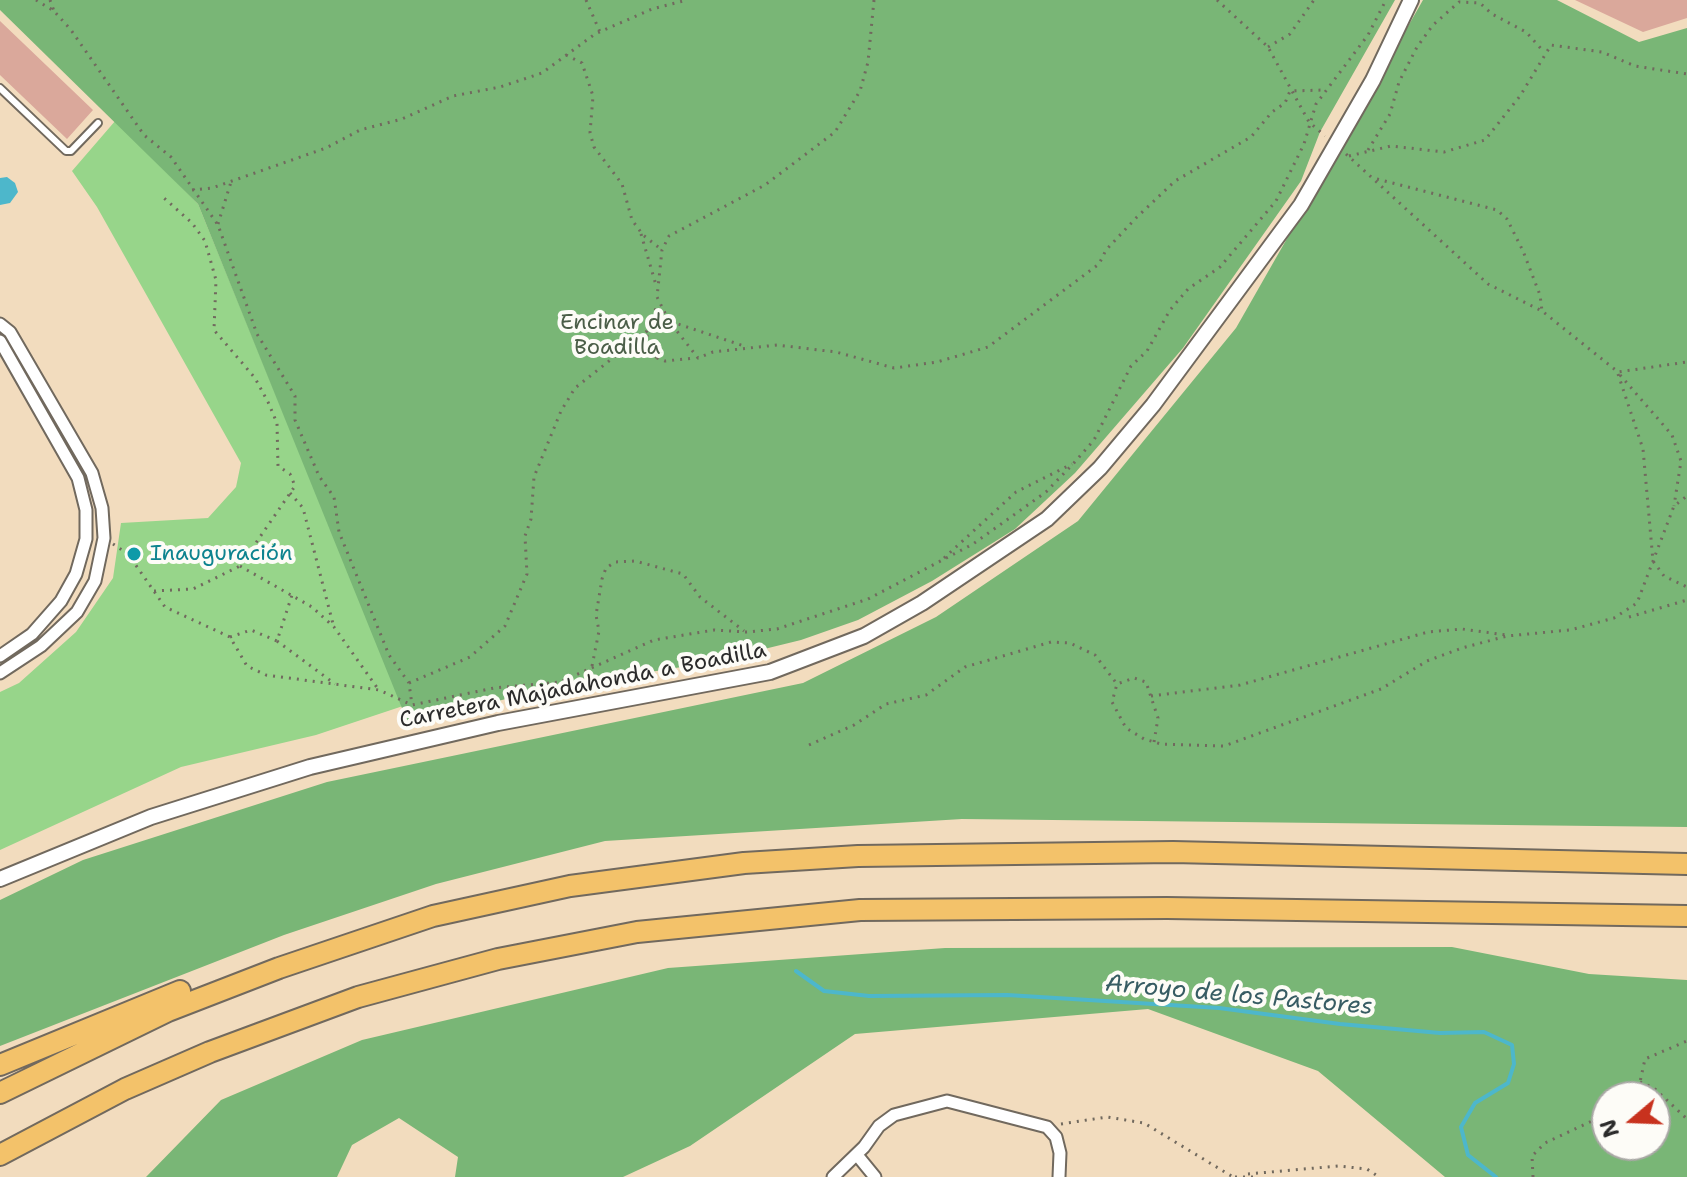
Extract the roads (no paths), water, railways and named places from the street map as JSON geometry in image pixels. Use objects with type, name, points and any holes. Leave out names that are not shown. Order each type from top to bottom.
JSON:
[{"type":"highway","points":[[0,1093],[168,1011],[382,931],[433,916],[570,886],[744,863],[858,856],[1173,852],[1687,864]]},
{"type":"highway","points":[[0,1155],[182,1064],[358,997],[498,959],[637,932],[860,910],[1167,908],[1687,916]]},
{"type":"highway","points":[[0,1065],[167,996],[306,945],[382,931]]},
{"type":"street","name":"Carretera Majadahonda a Boadilla","points":[[0,879],[151,817],[310,767],[498,723],[770,672],[864,636],[988,561],[1047,519],[1100,468],[1264,260],[1342,152],[1411,0]]},
{"type":"street","points":[[0,324],[10,332],[92,473],[102,508],[104,538],[95,581],[77,612],[41,646],[0,673]]},
{"type":"street","points":[[0,341],[78,478],[86,525],[86,539],[76,574],[61,601],[32,634],[0,656]]},
{"type":"street","points":[[833,1177],[857,1155],[879,1126],[894,1115],[947,1101],[1047,1127],[1056,1137],[1060,1153],[1059,1177]]},
{"type":"street","points":[[857,1155],[875,1177]]},
{"type":"lane","points":[[0,88],[66,151],[71,151],[98,123]]},
{"type":"water","points":[[7,177],[15,183],[18,192],[10,203],[0,205],[0,178]]},
{"type":"waterway","name":"Arroyo de los Pastores","points":[[796,971],[824,991],[869,996],[1007,995],[1219,1008],[1440,1033],[1484,1032],[1512,1045],[1514,1064],[1508,1083],[1475,1103],[1461,1127],[1468,1155],[1496,1177]]},
{"type":"place","name":"Inauguración","points":[[134,554]]},
{"type":"park label","name":"Encinar de Boadilla","points":[[617,336]]}]
